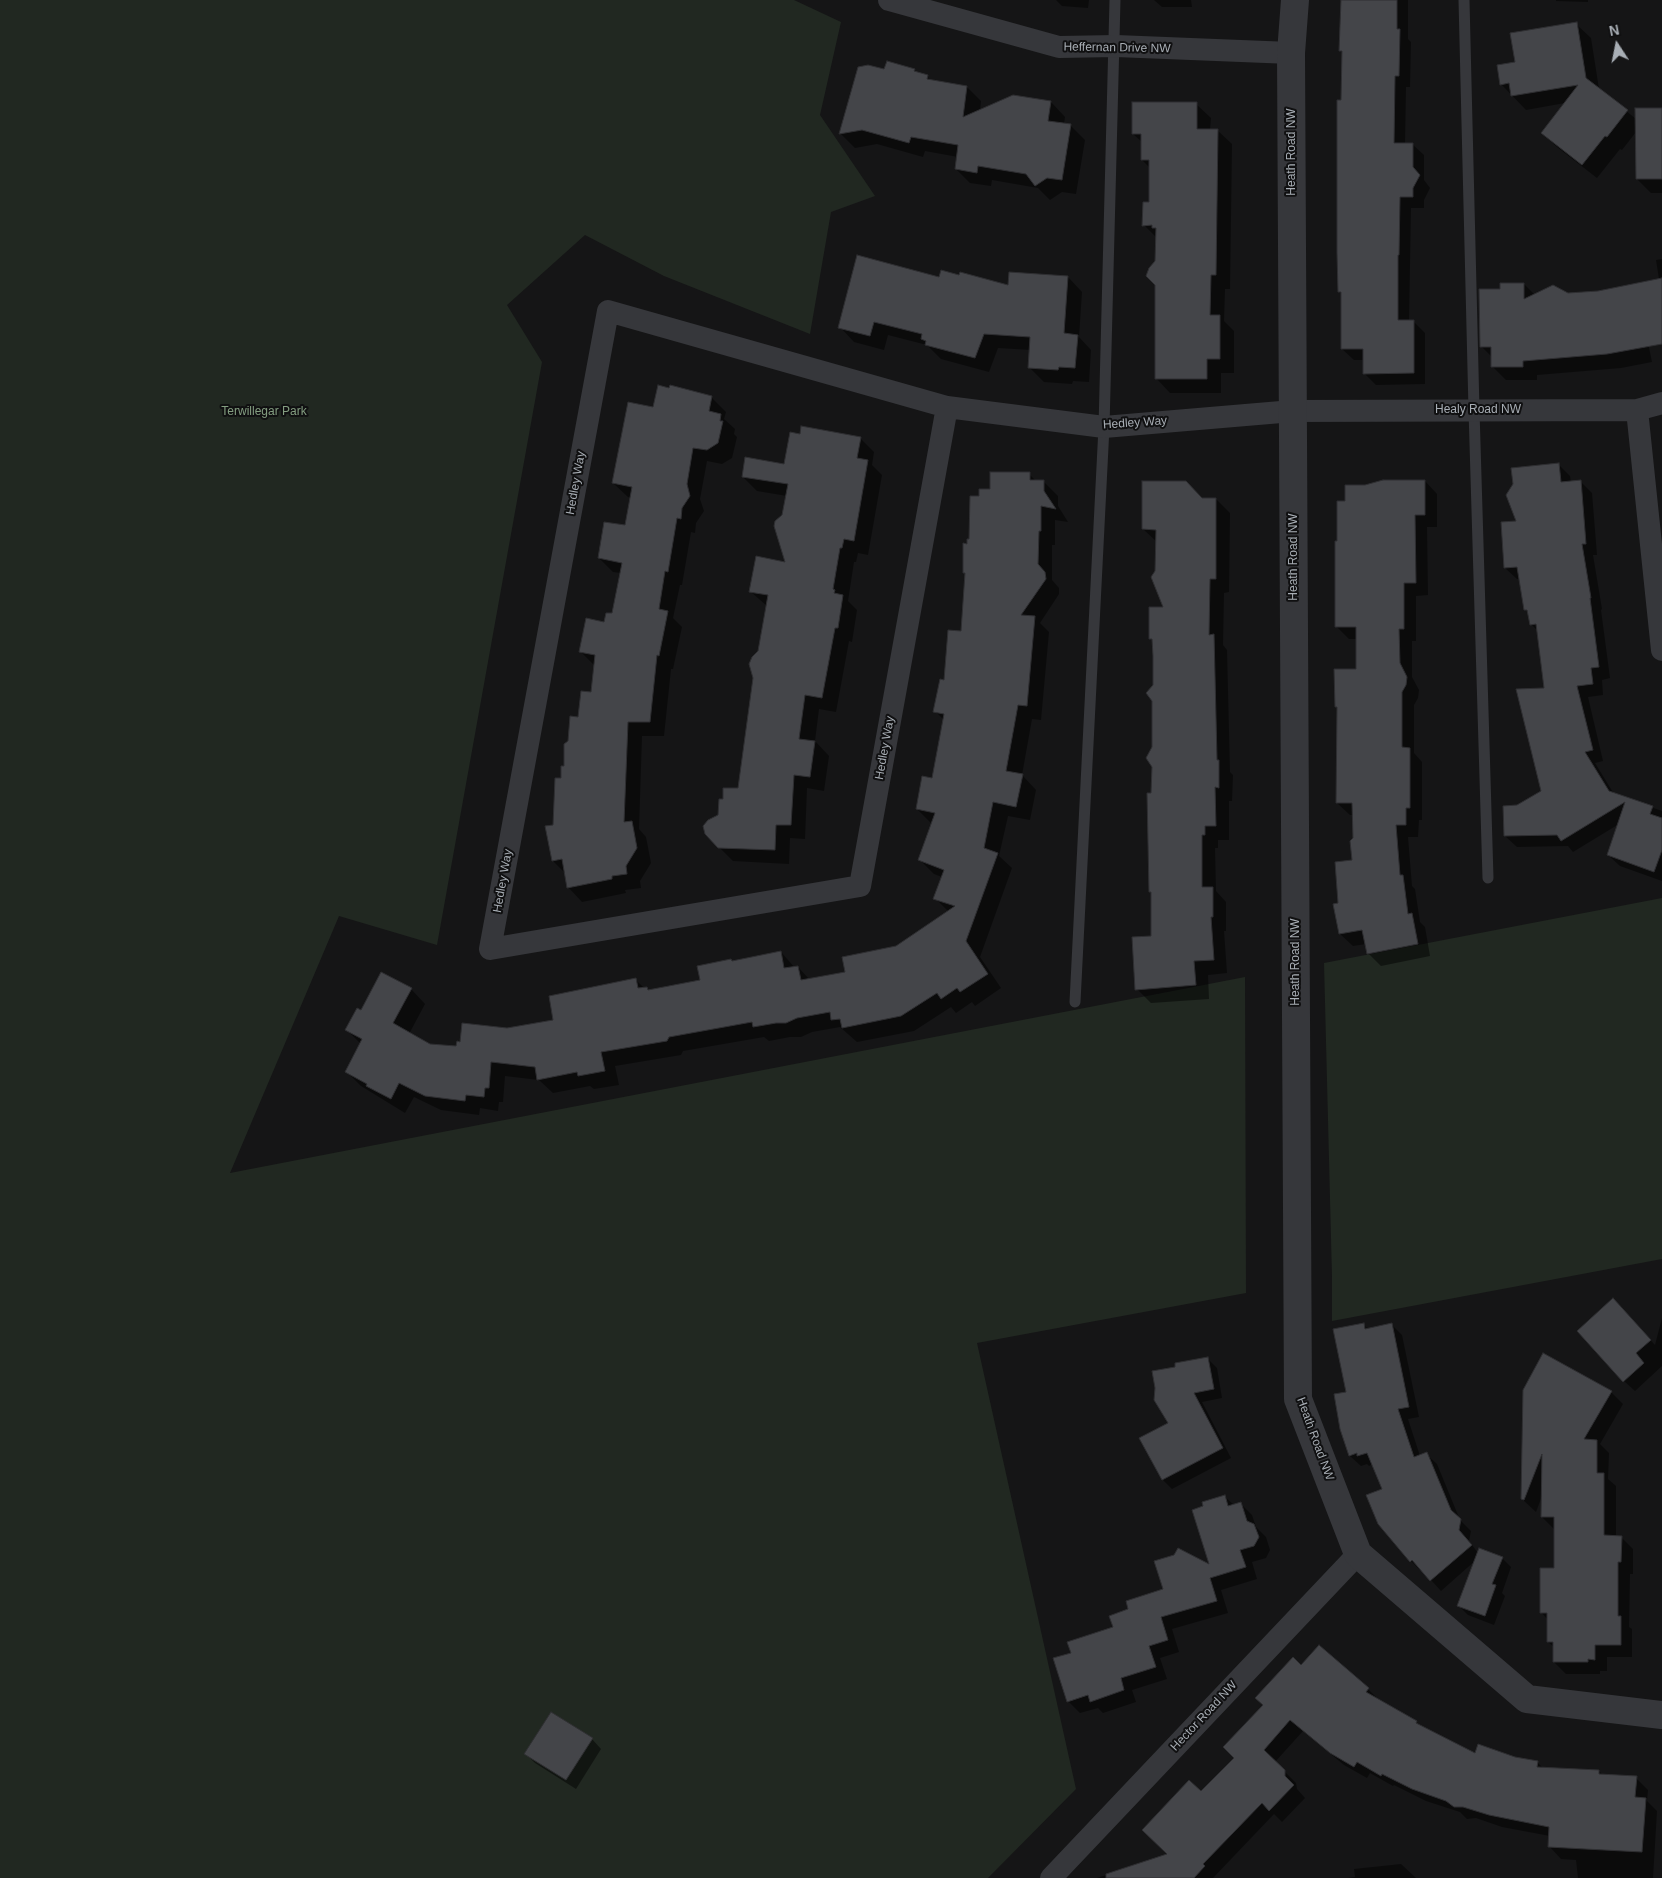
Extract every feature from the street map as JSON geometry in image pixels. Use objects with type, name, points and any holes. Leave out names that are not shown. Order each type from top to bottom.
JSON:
[{"type":"street","name":"Heffernan Drive NW","points":[[890,0],[1059,47],[1116,46],[1291,53]]},
{"type":"street","name":"Heath Road NW","points":[[1295,0],[1291,53],[1298,1399],[1358,1554],[1527,1699],[1662,1715]]},
{"type":"street","name":"Hedley Way","points":[[947,407],[860,886],[490,949],[608,311],[947,407],[1104,427],[1293,410]]},
{"type":"street","name":"Healy Road NW","points":[[1293,410],[1637,410],[1662,403]]},
{"type":"street","points":[[1637,410],[1662,650]]},
{"type":"street","name":"Hector Road NW","points":[[1051,1878],[1358,1554]]},
{"type":"lane","points":[[1074,1002],[1104,427],[1116,0]]},
{"type":"lane","points":[[1464,0],[1488,878]]},
{"type":"green space","name":"Terwillegar Park","points":[[0,0],[794,0],[841,22],[820,115],[875,196],[831,212],[810,334],[664,276],[585,235],[507,305],[542,362],[437,945],[339,916],[230,1173],[1245,977],[1246,1293],[977,1343],[1076,1789],[988,1878],[0,1878]]},
{"type":"green space","points":[[1662,898],[1662,1259],[1332,1321],[1324,963]]},
{"type":"building","points":[[1341,0],[1397,0],[1397,29],[1400,29],[1399,76],[1395,76],[1394,143],[1413,143],[1413,167],[1420,175],[1413,188],[1413,197],[1400,197],[1398,255],[1398,320],[1414,320],[1414,373],[1363,374],[1363,349],[1341,349],[1341,292],[1338,292],[1337,253],[1337,100],[1341,100],[1342,51],[1339,51]]},
{"type":"building","points":[[1577,22],[1586,78],[1628,110],[1582,165],[1541,133],[1578,85],[1511,96],[1509,83],[1500,85],[1497,65],[1515,62],[1510,33]]},
{"type":"building","points":[[887,61],[915,69],[914,71],[928,75],[927,79],[967,86],[963,117],[1013,95],[1051,101],[1048,121],[1071,124],[1062,180],[1047,178],[1035,186],[1026,174],[978,166],[977,173],[955,169],[958,145],[911,137],[909,143],[862,130],[839,134],[858,67],[868,65],[884,69]]},
{"type":"building","points":[[1132,102],[1197,102],[1197,129],[1218,129],[1216,275],[1211,275],[1210,315],[1220,315],[1220,359],[1207,359],[1207,379],[1155,379],[1155,285],[1146,276],[1149,268],[1155,261],[1156,228],[1152,228],[1152,225],[1142,226],[1143,202],[1149,202],[1149,160],[1141,160],[1141,134],[1132,134]]},
{"type":"building","points":[[1635,108],[1662,108],[1662,179],[1636,179]]},
{"type":"building","points":[[857,255],[939,277],[941,270],[959,275],[960,272],[1008,285],[1009,272],[1068,276],[1064,333],[1078,335],[1075,368],[1059,367],[1058,370],[1028,368],[1030,337],[984,334],[975,358],[925,345],[926,341],[921,339],[922,334],[874,322],[870,336],[838,328]]},
{"type":"building","points":[[1662,278],[1662,344],[1607,354],[1523,361],[1523,367],[1491,367],[1491,347],[1480,347],[1479,289],[1500,289],[1500,283],[1524,283],[1524,299],[1553,285],[1568,293],[1598,291]]},
{"type":"building","points":[[658,385],[669,388],[670,385],[712,396],[709,411],[721,414],[720,421],[723,421],[718,443],[707,450],[693,448],[687,484],[690,496],[682,508],[681,519],[677,518],[668,572],[665,571],[659,609],[668,611],[659,656],[657,655],[650,722],[628,722],[624,822],[632,821],[637,848],[626,866],[627,874],[567,888],[562,859],[552,861],[545,826],[553,825],[555,778],[561,778],[561,766],[564,766],[564,744],[568,741],[570,716],[578,717],[581,691],[591,692],[595,655],[579,652],[586,618],[604,622],[606,613],[612,613],[622,563],[598,558],[604,522],[625,525],[632,487],[612,483],[628,402],[653,407]]},
{"type":"building","points":[[801,426],[861,437],[857,458],[868,460],[854,541],[844,539],[842,548],[840,548],[833,589],[835,590],[834,593],[843,595],[838,628],[835,628],[822,698],[805,695],[799,739],[815,741],[810,777],[794,775],[791,825],[776,825],[775,850],[718,848],[705,834],[703,826],[708,820],[718,815],[719,799],[723,799],[723,788],[738,788],[753,678],[749,664],[752,657],[758,651],[768,595],[749,592],[756,556],[785,562],[774,526],[775,521],[782,515],[788,484],[742,477],[745,457],[784,464],[790,432],[800,434]]},
{"type":"building","points":[[1559,463],[1561,482],[1581,480],[1586,544],[1582,544],[1591,598],[1599,667],[1591,668],[1593,684],[1577,686],[1593,750],[1585,752],[1609,791],[1653,806],[1650,814],[1662,818],[1662,850],[1654,872],[1607,855],[1625,802],[1561,841],[1557,835],[1504,836],[1503,806],[1517,805],[1541,791],[1516,689],[1544,688],[1536,624],[1530,625],[1527,610],[1524,610],[1517,567],[1504,568],[1501,522],[1516,521],[1506,495],[1513,484],[1511,468]]},
{"type":"building","points":[[990,472],[1030,472],[1030,480],[1044,480],[1044,491],[1056,509],[1041,506],[1038,564],[1045,572],[1046,579],[1021,615],[1035,616],[1027,706],[1018,705],[1006,771],[1023,774],[1016,807],[993,802],[984,848],[998,853],[966,941],[988,974],[960,992],[957,988],[941,999],[937,993],[901,1016],[842,1028],[840,1019],[831,1020],[830,1012],[797,1018],[786,1023],[753,1027],[752,1022],[669,1037],[667,1041],[601,1052],[605,1071],[578,1076],[577,1072],[537,1080],[535,1067],[491,1062],[489,1088],[485,1088],[484,1097],[466,1095],[465,1101],[425,1096],[399,1083],[391,1099],[345,1072],[362,1039],[345,1030],[357,1008],[361,1010],[381,972],[412,988],[393,1023],[430,1044],[456,1046],[457,1041],[460,1042],[462,1023],[507,1028],[553,1020],[549,996],[636,978],[638,988],[647,987],[648,990],[700,980],[697,966],[731,959],[732,961],[781,951],[784,968],[798,966],[801,980],[845,972],[842,957],[896,946],[955,906],[933,899],[944,870],[918,860],[935,813],[916,809],[922,776],[932,778],[944,714],[933,712],[940,679],[944,680],[948,630],[961,631],[965,573],[963,573],[963,543],[967,544],[967,539],[969,539],[970,496],[979,496],[979,489],[990,489]]},
{"type":"building","points":[[1383,480],[1425,480],[1425,515],[1415,515],[1416,583],[1404,583],[1404,629],[1399,629],[1400,663],[1407,677],[1406,685],[1402,692],[1402,747],[1410,748],[1410,808],[1406,808],[1406,825],[1396,825],[1400,875],[1403,875],[1408,914],[1412,913],[1418,944],[1367,954],[1362,930],[1339,934],[1333,904],[1338,903],[1335,862],[1352,860],[1350,841],[1353,838],[1352,803],[1336,803],[1337,707],[1335,707],[1334,669],[1356,669],[1356,627],[1335,627],[1335,541],[1337,541],[1337,501],[1345,501],[1345,485],[1365,485]]},
{"type":"building","points":[[1142,481],[1186,481],[1202,498],[1216,498],[1216,579],[1210,579],[1209,635],[1214,634],[1219,788],[1215,787],[1216,826],[1205,826],[1205,835],[1202,835],[1202,887],[1213,887],[1213,917],[1211,917],[1214,960],[1194,961],[1196,985],[1135,990],[1132,937],[1151,936],[1147,793],[1151,793],[1152,767],[1146,758],[1152,747],[1152,701],[1146,693],[1153,685],[1152,639],[1149,639],[1149,607],[1163,607],[1151,577],[1155,571],[1156,530],[1142,529]]},
{"type":"building","points":[[1613,1298],[1651,1340],[1636,1353],[1644,1363],[1623,1382],[1577,1331]]},
{"type":"building","points":[[1364,1323],[1365,1329],[1392,1323],[1409,1407],[1398,1409],[1414,1457],[1427,1452],[1451,1510],[1461,1519],[1459,1530],[1472,1545],[1430,1581],[1412,1560],[1410,1562],[1378,1524],[1366,1495],[1382,1489],[1367,1453],[1357,1456],[1357,1453],[1349,1456],[1340,1429],[1334,1394],[1346,1392],[1333,1329]]},
{"type":"building","points":[[1543,1353],[1612,1391],[1584,1439],[1597,1440],[1597,1473],[1604,1473],[1604,1535],[1622,1536],[1621,1562],[1618,1562],[1618,1616],[1621,1616],[1621,1645],[1595,1645],[1595,1660],[1588,1659],[1588,1662],[1553,1662],[1553,1642],[1547,1642],[1547,1613],[1540,1613],[1540,1568],[1554,1568],[1554,1517],[1541,1517],[1542,1454],[1524,1500],[1521,1499],[1523,1390]]},
{"type":"building","points":[[1208,1357],[1214,1389],[1194,1393],[1223,1448],[1162,1480],[1139,1438],[1168,1423],[1154,1400],[1155,1388],[1152,1371],[1175,1367],[1175,1363]]},
{"type":"building","points":[[1225,1495],[1228,1506],[1241,1502],[1247,1521],[1254,1524],[1259,1537],[1254,1546],[1240,1550],[1246,1567],[1210,1578],[1217,1601],[1161,1617],[1168,1640],[1149,1646],[1156,1667],[1121,1678],[1124,1690],[1090,1702],[1088,1695],[1067,1702],[1053,1658],[1071,1653],[1067,1642],[1113,1627],[1109,1616],[1128,1609],[1126,1601],[1163,1589],[1154,1561],[1174,1555],[1178,1548],[1209,1564],[1192,1510],[1203,1506],[1202,1502]]},
{"type":"building","points":[[1479,1548],[1503,1557],[1492,1584],[1496,1585],[1485,1616],[1457,1606]]},
{"type":"building","points":[[1319,1645],[1369,1688],[1366,1692],[1417,1721],[1416,1723],[1475,1753],[1478,1744],[1515,1757],[1538,1761],[1537,1767],[1599,1770],[1599,1774],[1637,1776],[1635,1797],[1646,1798],[1642,1852],[1548,1847],[1549,1827],[1489,1815],[1463,1807],[1454,1807],[1446,1801],[1412,1789],[1382,1774],[1381,1776],[1357,1762],[1354,1767],[1330,1753],[1290,1720],[1264,1750],[1285,1770],[1285,1776],[1294,1785],[1269,1811],[1262,1803],[1203,1864],[1205,1866],[1194,1878],[1106,1878],[1106,1874],[1167,1854],[1142,1830],[1189,1780],[1201,1791],[1234,1758],[1223,1747],[1263,1705],[1255,1698],[1293,1657],[1301,1665]]},
{"type":"building","points":[[551,1712],[593,1738],[566,1780],[524,1754]]}]
